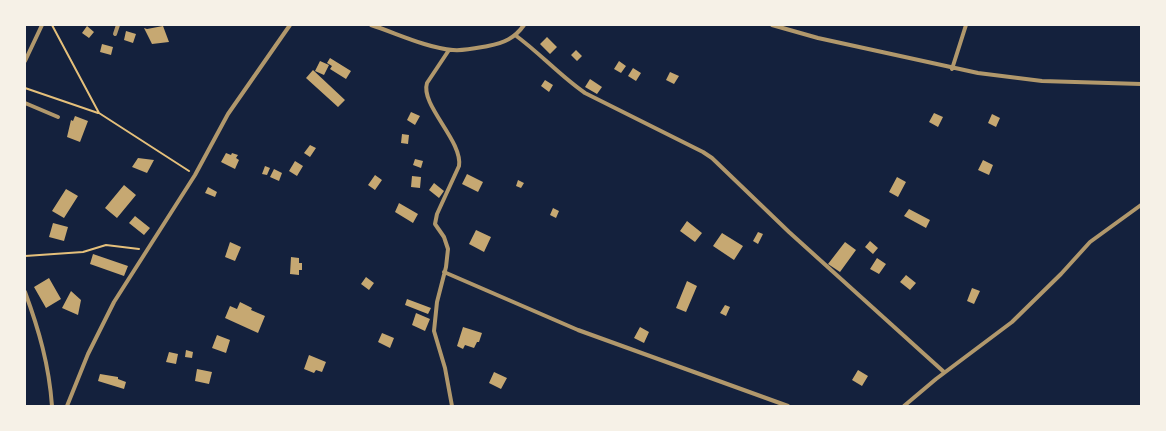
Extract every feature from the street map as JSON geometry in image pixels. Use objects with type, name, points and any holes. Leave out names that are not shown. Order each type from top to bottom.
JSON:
[{"type":"street","points":[[25,61],[42,25]]},
{"type":"street","points":[[114,34],[118,25]]},
{"type":"street","points":[[67,406],[106,316],[195,175],[228,114],[290,25]]},
{"type":"street","points":[[371,25],[449,50],[466,50],[493,45],[515,35],[524,25]]},
{"type":"street","points":[[772,25],[827,40],[952,69],[1042,81],[1141,84]]},
{"type":"street","points":[[952,69],[966,25]]},
{"type":"street","points":[[515,35],[585,93],[712,158],[789,232],[944,372]]},
{"type":"street","points":[[449,50],[425,87],[430,102],[456,150],[459,161],[435,219],[435,224],[444,237],[448,249],[437,302],[434,331],[445,368],[452,406]]},
{"type":"street","points":[[25,103],[58,117]]},
{"type":"street","points":[[904,406],[944,372],[1012,322],[1061,274],[1090,242],[1141,205]]},
{"type":"street","points":[[444,272],[578,330],[788,406]]},
{"type":"street","points":[[25,292],[43,344],[52,406]]},
{"type":"path","points":[[52,25],[99,113]]},
{"type":"path","points":[[25,88],[99,113],[195,175]]},
{"type":"path","points":[[25,256],[83,252],[106,245],[146,250]]},
{"type":"building","points":[[87,26],[94,32],[89,38],[82,33]]},
{"type":"building","points":[[163,26],[169,42],[152,44],[144,28]]},
{"type":"building","points":[[126,31],[136,34],[133,43],[124,40]]},
{"type":"building","points":[[547,37],[557,47],[550,54],[540,44]]},
{"type":"building","points":[[102,44],[113,47],[111,55],[100,52]]},
{"type":"building","points":[[576,50],[582,56],[577,61],[571,55]]},
{"type":"building","points":[[330,58],[351,71],[346,79],[330,69],[332,66],[327,63]]},
{"type":"building","points":[[320,61],[329,65],[324,75],[315,71]]},
{"type":"building","points":[[619,61],[626,66],[621,73],[614,69]]},
{"type":"building","points":[[633,68],[641,73],[636,81],[628,76]]},
{"type":"building","points":[[313,70],[345,100],[338,107],[306,78]]},
{"type":"building","points":[[670,72],[679,76],[674,84],[666,80]]},
{"type":"building","points":[[590,79],[602,87],[597,94],[585,87]]},
{"type":"building","points":[[545,80],[553,85],[549,92],[541,86]]},
{"type":"building","points":[[411,112],[420,116],[415,125],[407,120]]},
{"type":"building","points":[[934,113],[943,117],[938,127],[929,122]]},
{"type":"building","points":[[992,114],[1000,118],[996,127],[988,123]]},
{"type":"building","points":[[75,116],[88,121],[80,142],[67,137],[71,120],[73,121]]},
{"type":"building","points":[[402,134],[409,135],[408,144],[401,143]]},
{"type":"building","points":[[310,145],[316,148],[310,157],[304,153]]},
{"type":"building","points":[[226,153],[238,155],[236,158],[239,160],[235,169],[221,162]]},
{"type":"building","points":[[138,158],[154,160],[147,173],[132,167]]},
{"type":"building","points":[[415,159],[423,161],[421,168],[413,165]]},
{"type":"building","points":[[983,160],[993,165],[989,175],[978,170]]},
{"type":"building","points":[[295,161],[303,166],[297,176],[289,171]]},
{"type":"building","points":[[265,166],[270,168],[267,175],[262,174]]},
{"type":"building","points":[[274,169],[282,173],[279,181],[270,177]]},
{"type":"building","points":[[467,174],[483,182],[478,192],[462,184]]},
{"type":"building","points":[[375,175],[382,180],[375,190],[368,185]]},
{"type":"building","points":[[412,176],[421,177],[420,188],[411,187]]},
{"type":"building","points":[[897,177],[906,182],[898,197],[889,192]]},
{"type":"building","points":[[518,180],[524,183],[521,188],[516,186]]},
{"type":"building","points":[[434,183],[444,191],[439,198],[429,190]]},
{"type":"building","points":[[124,185],[136,195],[117,218],[105,208]]},
{"type":"building","points":[[208,187],[217,192],[215,197],[205,193]]},
{"type":"building","points":[[66,189],[78,196],[64,218],[52,211]]},
{"type":"building","points":[[399,203],[418,214],[413,223],[395,212]]},
{"type":"building","points":[[553,208],[559,211],[556,218],[550,215]]},
{"type":"building","points":[[909,209],[930,220],[926,228],[904,216]]},
{"type":"building","points":[[135,216],[150,228],[144,235],[129,223]]},
{"type":"building","points":[[687,221],[702,233],[695,242],[680,231]]},
{"type":"building","points":[[53,223],[68,227],[64,241],[49,237]]},
{"type":"building","points":[[476,230],[491,237],[484,252],[469,244]]},
{"type":"building","points":[[758,232],[763,234],[758,244],[753,241]]},
{"type":"building","points":[[722,233],[743,246],[734,260],[713,246]]},
{"type":"building","points":[[870,241],[878,248],[873,254],[865,247]]},
{"type":"building","points":[[230,242],[241,247],[235,261],[225,257]]},
{"type":"building","points":[[845,242],[856,250],[840,272],[828,264]]},
{"type":"building","points":[[93,254],[128,266],[124,276],[90,264]]},
{"type":"building","points":[[291,257],[299,258],[299,263],[302,263],[302,270],[299,270],[299,275],[290,274]]},
{"type":"building","points":[[877,258],[886,264],[879,274],[870,269]]},
{"type":"building","points":[[906,275],[916,283],[910,290],[900,282]]},
{"type":"building","points":[[366,277],[374,283],[369,290],[361,284]]},
{"type":"building","points":[[49,278],[61,299],[46,308],[34,287]]},
{"type":"building","points":[[687,281],[697,286],[686,312],[676,308]]},
{"type":"building","points":[[972,288],[980,291],[974,304],[967,301]]},
{"type":"building","points":[[71,291],[81,300],[78,315],[62,308]]},
{"type":"building","points":[[407,299],[431,308],[428,314],[405,305]]},
{"type":"building","points":[[240,302],[252,308],[251,310],[265,316],[258,333],[225,318],[230,306],[237,309]]},
{"type":"building","points":[[725,305],[730,307],[726,316],[720,313]]},
{"type":"building","points":[[416,313],[430,319],[425,331],[412,325]]},
{"type":"building","points":[[463,327],[482,333],[479,342],[477,342],[474,348],[465,345],[463,349],[457,346]]},
{"type":"building","points":[[640,327],[649,332],[644,343],[634,338]]},
{"type":"building","points":[[382,333],[394,338],[390,348],[378,342]]},
{"type":"building","points":[[217,335],[230,340],[226,353],[212,348]]},
{"type":"building","points":[[186,350],[193,352],[192,358],[185,357]]},
{"type":"building","points":[[169,352],[178,354],[176,364],[166,362]]},
{"type":"building","points":[[309,355],[326,362],[322,372],[316,370],[314,373],[304,369]]},
{"type":"building","points":[[197,369],[212,372],[209,384],[195,381]]},
{"type":"building","points":[[858,370],[868,376],[862,386],[852,380]]},
{"type":"building","points":[[494,372],[507,378],[501,389],[489,383]]},
{"type":"building","points":[[100,374],[118,377],[118,379],[126,382],[124,389],[98,381]]}]
